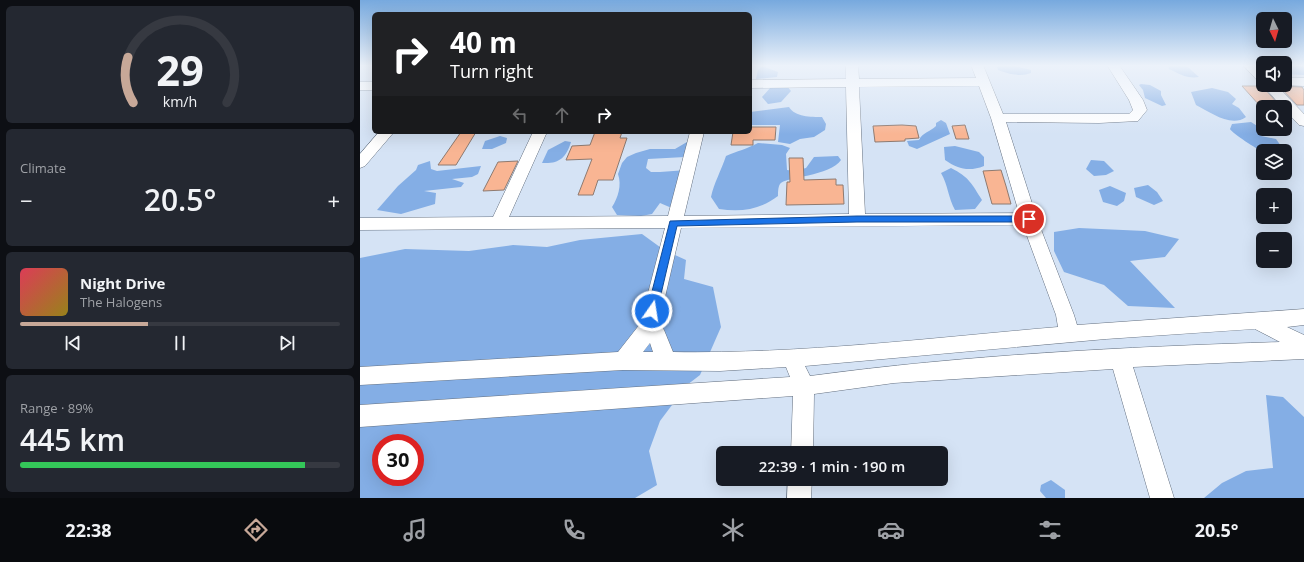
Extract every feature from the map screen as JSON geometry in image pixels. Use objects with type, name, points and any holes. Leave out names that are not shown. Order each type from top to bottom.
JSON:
[{"type":"street","points":[[853,88],[857,219]]},
{"type":"street","points":[[986,88],[998,118],[1029,219],[1064,315],[1069,335]]},
{"type":"street","points":[[998,118],[1090,120],[1133,118],[1140,110],[1136,100],[1128,88]]},
{"type":"street","points":[[1276,92],[1304,122]]},
{"type":"street","points":[[360,163],[385,134]]},
{"type":"street","points":[[498,224],[539,134]]},
{"type":"street","points":[[623,361],[643,337],[649,325],[673,223],[696,134]]},
{"type":"street","points":[[360,224],[673,223],[857,219],[1029,219]]},
{"type":"street","points":[[360,376],[623,361],[720,362],[792,358],[1172,326],[1258,322],[1304,317]]},
{"type":"street","points":[[1258,322],[1304,344]]},
{"type":"street","points":[[649,325],[657,336],[667,362]]},
{"type":"street","points":[[360,416],[804,386],[894,374],[1120,359],[1304,350]]},
{"type":"street","points":[[792,358],[804,386],[802,446]]},
{"type":"street","points":[[1120,359],[1162,498]]},
{"type":"street","points":[[799,498],[800,486]]},
{"type":"shaded area","points":[[770,88],[789,88],[791,91],[781,102],[768,104],[762,97]]},
{"type":"shaded area","points":[[1142,88],[1156,88],[1161,91],[1161,95],[1166,105],[1162,106],[1145,98]]},
{"type":"shaded area","points":[[1213,88],[1228,92],[1236,99],[1232,104],[1239,108],[1246,117],[1234,121],[1214,115],[1196,105],[1191,92]]},
{"type":"shaded area","points":[[789,107],[799,115],[822,117],[826,124],[825,130],[814,137],[800,139],[790,144],[778,142],[780,125],[752,125],[752,112]]},
{"type":"shaded area","points":[[941,120],[946,123],[950,134],[917,149],[909,146],[907,141],[919,140],[922,135],[934,128],[936,123]]},
{"type":"shaded area","points":[[1251,122],[1256,125],[1256,136],[1276,139],[1280,144],[1256,144],[1256,148],[1230,129],[1232,124]]},
{"type":"shaded area","points":[[500,136],[507,138],[506,143],[492,149],[482,149],[485,141]]},
{"type":"shaded area","points":[[565,141],[571,142],[567,152],[561,159],[553,162],[542,163],[548,150]]},
{"type":"shaded area","points":[[687,142],[692,142],[685,157],[648,159],[646,168],[651,172],[687,170],[674,209],[660,203],[652,214],[641,216],[617,215],[612,207],[619,191],[620,183],[618,174],[622,163],[627,157],[650,149],[675,149]]},
{"type":"shaded area","points":[[758,143],[782,145],[790,148],[786,154],[787,170],[794,171],[806,168],[814,157],[838,156],[841,160],[828,170],[783,182],[779,185],[778,196],[757,207],[743,210],[719,209],[711,197],[726,156]]},
{"type":"shaded area","points":[[955,146],[979,152],[984,157],[984,166],[973,169],[964,169],[954,166],[945,160],[944,147]]},
{"type":"shaded area","points":[[1091,160],[1104,161],[1114,171],[1106,175],[1094,176],[1086,169]]},
{"type":"shaded area","points":[[430,161],[431,169],[437,171],[481,166],[478,174],[472,177],[452,179],[464,183],[461,187],[424,191],[436,193],[435,204],[401,214],[377,210],[398,186],[416,170],[418,165]]},
{"type":"shaded area","points":[[951,168],[970,181],[982,200],[975,209],[955,210],[941,173]]},
{"type":"shaded area","points":[[1148,185],[1157,192],[1163,201],[1154,205],[1136,197],[1134,188]]},
{"type":"shaded area","points":[[1110,186],[1126,193],[1124,201],[1117,206],[1103,202],[1099,190]]},
{"type":"shaded area","points":[[1079,228],[1145,231],[1179,239],[1165,257],[1130,261],[1175,308],[1128,306],[1104,285],[1064,272],[1054,251],[1054,232]]},
{"type":"shaded area","points":[[642,234],[664,250],[686,260],[684,279],[713,287],[721,327],[700,375],[687,385],[660,421],[649,451],[657,485],[635,498],[360,498],[360,258],[405,249],[469,251],[513,245],[547,247],[580,240]]},
{"type":"shaded area","points":[[1266,395],[1283,397],[1304,417],[1304,498],[1204,498],[1222,483],[1246,471],[1273,468]]},
{"type":"shaded area","points":[[1051,480],[1065,490],[1065,498],[1046,498],[1040,491],[1041,485]]},
{"type":"building","points":[[1244,88],[1256,88],[1256,92],[1267,92],[1275,100],[1256,100],[1256,102]]},
{"type":"building","points":[[1292,88],[1303,88],[1304,105],[1297,105],[1285,92],[1292,92]]},
{"type":"building","points":[[965,125],[969,139],[956,139],[952,126]]},
{"type":"building","points":[[873,126],[916,126],[919,138],[905,139],[905,141],[875,142]]},
{"type":"building","points":[[752,127],[776,127],[775,140],[753,140],[753,145],[731,145],[733,134],[752,134]]},
{"type":"building","points":[[460,134],[475,134],[456,165],[438,165]]},
{"type":"building","points":[[594,134],[621,134],[620,138],[627,138],[613,180],[598,180],[593,195],[578,195],[592,159],[566,160],[572,146],[590,145]]},
{"type":"building","points":[[789,158],[803,158],[804,180],[836,179],[836,185],[843,185],[844,204],[786,205],[787,182],[790,182]]},
{"type":"building","points":[[518,161],[504,190],[483,191],[498,162]]},
{"type":"building","points":[[1001,170],[1011,204],[992,204],[983,171]]},
{"type":"route","points":[[652,311],[673,223],[857,219],[1029,219]]}]
